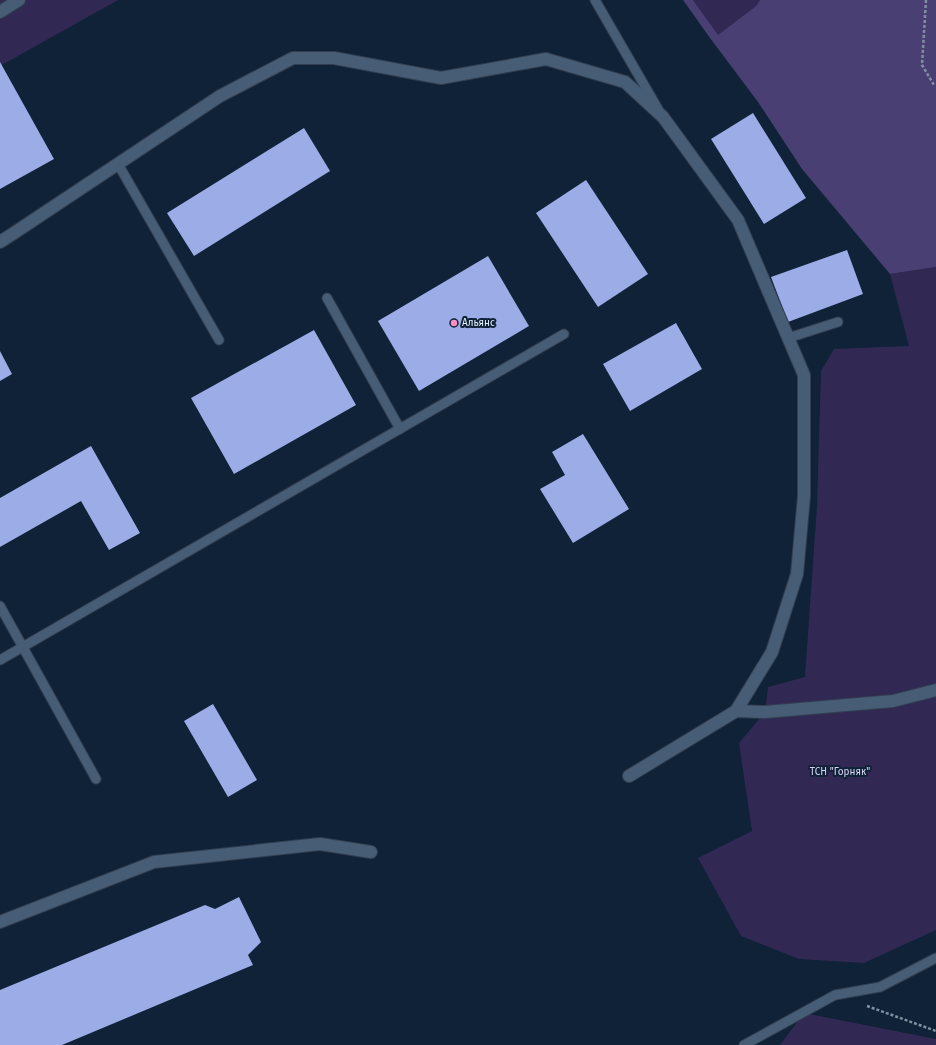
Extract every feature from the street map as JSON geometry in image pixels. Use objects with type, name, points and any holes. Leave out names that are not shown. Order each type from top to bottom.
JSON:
[{"type":"street","points":[[0,12],[19,0]]},
{"type":"street","points":[[0,242],[220,96],[293,58],[334,58],[441,78],[546,59],[625,82],[663,117],[738,220],[804,375],[804,496],[797,574],[772,652],[736,711],[629,776]]},
{"type":"street","points":[[736,711],[765,712],[893,701],[936,690]]},
{"type":"street","points":[[0,922],[154,862],[320,844],[370,852]]},
{"type":"lane","points":[[595,0],[663,117]]},
{"type":"lane","points":[[118,164],[219,340]]},
{"type":"lane","points":[[327,298],[400,429]]},
{"type":"lane","points":[[788,338],[838,322]]},
{"type":"lane","points":[[0,660],[564,334]]},
{"type":"lane","points":[[0,606],[96,779]]},
{"type":"lane","points":[[744,1045],[835,995],[880,986],[936,958]]},
{"type":"path","points":[[926,0],[922,64],[934,85]]},
{"type":"path","points":[[864,1005],[936,1031]]},
{"type":"green space","points":[[0,0],[118,0],[0,66]]},
{"type":"green space","points":[[693,0],[760,0],[756,6],[718,36]]},
{"type":"green space","name":"ТСН \"Горняк\"","points":[[936,267],[936,930],[864,963],[799,959],[741,936],[698,858],[752,831],[739,743],[765,712],[768,687],[805,677],[817,506],[821,371],[834,349],[909,346],[890,274]]},
{"type":"green space","points":[[804,1013],[936,1039],[936,1045],[780,1045]]},
{"type":"shaded area","points":[[683,0],[693,0],[718,35],[756,6],[760,0],[936,0],[936,267],[890,274],[802,169],[758,102]]},
{"type":"building","points":[[0,62],[54,159],[0,189]]},
{"type":"building","points":[[753,113],[806,198],[764,224],[711,139]]},
{"type":"building","points":[[304,128],[330,171],[194,256],[167,213]]},
{"type":"building","points":[[586,180],[648,274],[598,307],[536,213]]},
{"type":"building","points":[[847,250],[863,294],[788,322],[771,277]]},
{"type":"building","name":"Альянс","points":[[488,256],[529,326],[419,391],[378,321]]},
{"type":"building","points":[[676,323],[702,369],[630,411],[603,364]]},
{"type":"building","points":[[314,330],[356,405],[234,474],[191,398]]},
{"type":"building","points":[[0,351],[12,374],[0,381]]},
{"type":"building","points":[[583,434],[629,509],[573,543],[540,489],[565,475],[552,452]]},
{"type":"building","points":[[91,446],[140,533],[109,550],[81,501],[0,547],[0,498]]},
{"type":"building","points":[[213,704],[257,780],[228,797],[184,721]]},
{"type":"building","points":[[239,897],[261,942],[248,955],[253,965],[62,1045],[0,1045],[0,990],[205,905],[215,909]]},
{"type":"place","name":"Альянс","points":[[454,323]]}]
